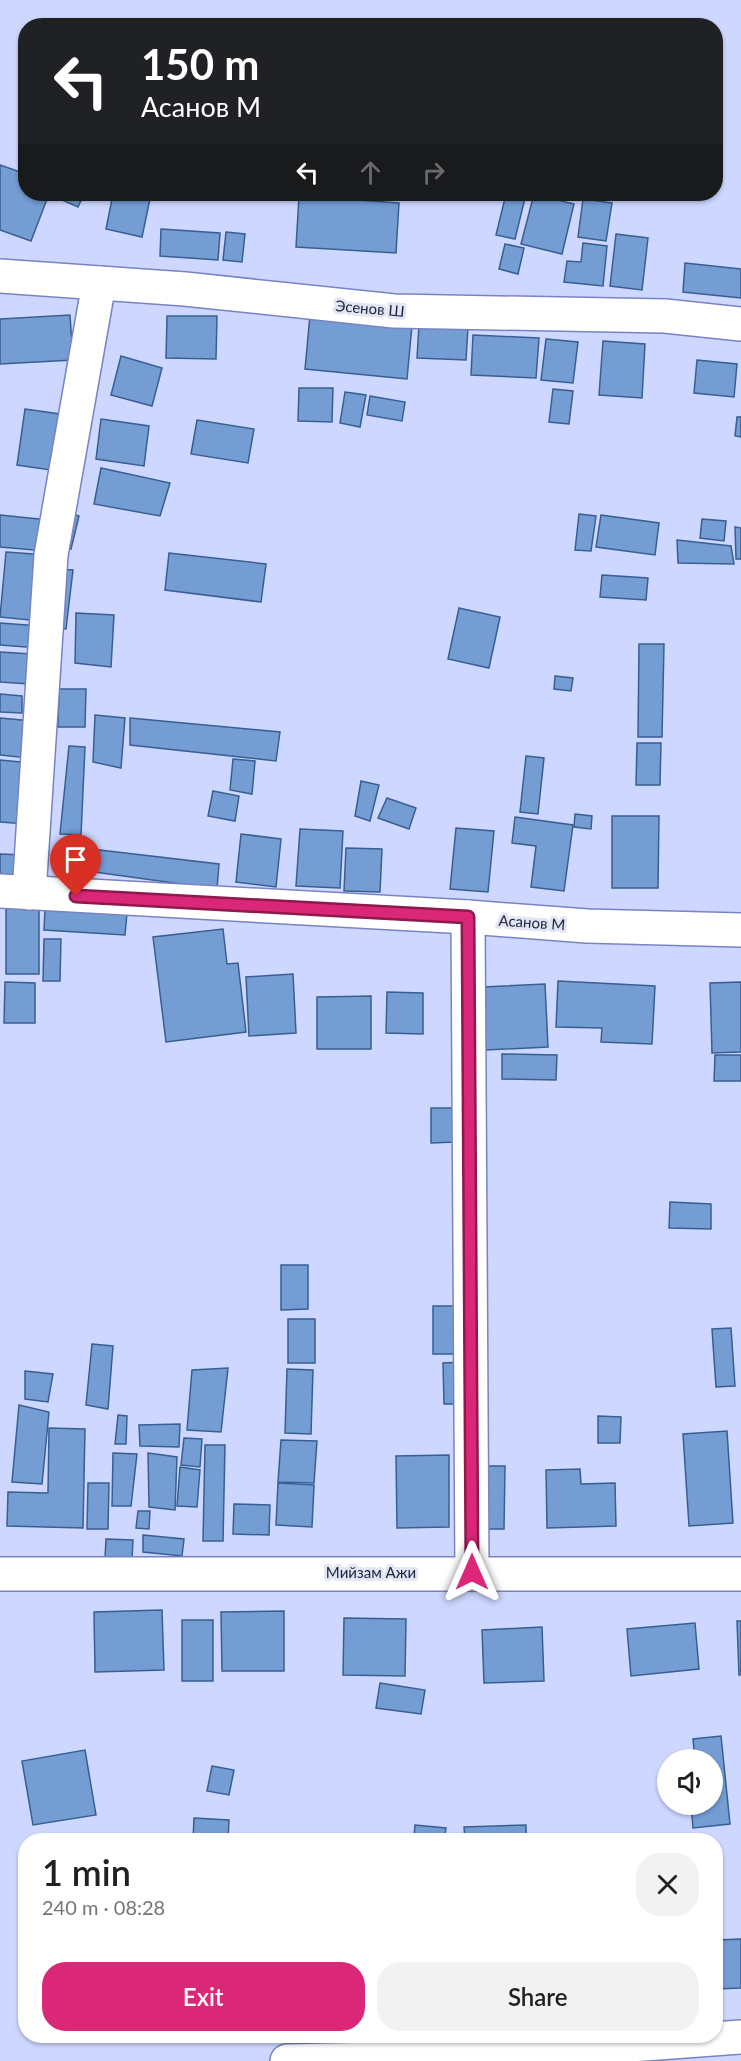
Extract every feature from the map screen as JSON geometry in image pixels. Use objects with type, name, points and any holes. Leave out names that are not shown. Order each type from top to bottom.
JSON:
[{"type":"street","name":"Эсенов Ш","points":[[0,276],[185,289],[394,311],[665,316],[741,324]]},
{"type":"street","points":[[15,892],[51,555],[99,283]]},
{"type":"street","name":"Асанов М","points":[[15,892],[468,917],[587,926],[741,930]]},
{"type":"street","points":[[468,917],[472,1572]]},
{"type":"street","name":"Мийзам Ажи","points":[[0,1574],[472,1572],[741,1574]]},
{"type":"street","points":[[723,2038],[741,2037]]},
{"type":"street","points":[[286,2061],[466,2057],[658,2043]]},
{"type":"building","points":[[0,165],[18,171],[18,201],[46,201],[31,241],[0,230]]},
{"type":"building","points":[[64,201],[81,201],[78,207]]},
{"type":"building","points":[[112,201],[150,201],[142,237],[106,229]]},
{"type":"building","points":[[299,201],[399,203],[396,253],[296,247]]},
{"type":"building","points":[[504,201],[524,201],[515,239],[496,235]]},
{"type":"building","points":[[532,201],[562,201],[574,204],[562,254],[521,244]]},
{"type":"building","points":[[583,201],[612,203],[606,241],[578,237]]},
{"type":"building","points":[[161,229],[220,233],[218,260],[160,256]]},
{"type":"building","points":[[226,232],[245,234],[242,262],[223,260]]},
{"type":"building","points":[[616,234],[648,238],[642,290],[610,286]]},
{"type":"building","points":[[583,243],[607,246],[603,286],[564,282],[567,261],[581,262]]},
{"type":"building","points":[[505,244],[524,248],[518,274],[499,269]]},
{"type":"building","points":[[685,263],[741,269],[741,298],[683,292]]},
{"type":"building","points":[[70,315],[73,360],[0,364],[0,319]]},
{"type":"building","points":[[310,315],[412,325],[407,379],[305,369]]},
{"type":"building","points":[[167,316],[217,316],[216,359],[166,358]]},
{"type":"building","points":[[419,325],[468,327],[466,360],[417,358]]},
{"type":"building","points":[[473,335],[539,338],[536,378],[471,375]]},
{"type":"building","points":[[546,339],[578,342],[573,383],[541,380]]},
{"type":"building","points":[[603,341],[645,344],[642,398],[599,395]]},
{"type":"building","points":[[121,356],[162,368],[152,406],[111,395]]},
{"type":"building","points":[[697,360],[737,364],[734,397],[694,393]]},
{"type":"building","points":[[299,388],[333,388],[332,422],[298,421]]},
{"type":"building","points":[[553,389],[573,391],[569,424],[549,422]]},
{"type":"building","points":[[345,392],[366,395],[360,427],[340,423]]},
{"type":"building","points":[[370,396],[405,402],[402,421],[367,415]]},
{"type":"building","points":[[25,409],[67,415],[58,471],[17,465]]},
{"type":"building","points":[[737,417],[741,417],[741,437],[735,436]]},
{"type":"building","points":[[101,419],[149,426],[144,466],[96,459]]},
{"type":"building","points":[[197,420],[254,429],[248,463],[191,454]]},
{"type":"building","points":[[101,468],[170,483],[160,516],[94,504]]},
{"type":"building","points":[[62,511],[79,516],[71,549],[56,545]]},
{"type":"building","points":[[579,514],[596,516],[591,551],[575,550]]},
{"type":"building","points":[[0,515],[48,520],[45,551],[0,547]]},
{"type":"building","points":[[601,515],[659,523],[655,555],[596,547]]},
{"type":"building","points":[[702,519],[726,521],[724,541],[700,538]]},
{"type":"building","points":[[735,527],[741,528],[741,559],[736,559]]},
{"type":"building","points":[[677,540],[731,546],[734,564],[678,563]]},
{"type":"building","points":[[6,552],[47,555],[40,621],[0,617]]},
{"type":"building","points":[[169,553],[266,564],[261,602],[165,590]]},
{"type":"building","points":[[55,569],[73,570],[66,629],[51,627]]},
{"type":"building","points":[[602,575],[648,578],[646,600],[600,597]]},
{"type":"building","points":[[459,608],[500,617],[489,668],[448,659]]},
{"type":"building","points":[[76,613],[114,615],[111,667],[75,663]]},
{"type":"building","points":[[0,623],[40,626],[39,648],[0,645]]},
{"type":"building","points":[[639,644],[664,644],[662,737],[638,737]]},
{"type":"building","points":[[0,652],[31,654],[29,684],[0,682]]},
{"type":"building","points":[[555,676],[573,678],[571,691],[554,689]]},
{"type":"building","points":[[59,689],[86,689],[85,727],[58,727]]},
{"type":"building","points":[[0,694],[22,696],[22,713],[0,712]]},
{"type":"building","points":[[95,715],[125,718],[121,768],[93,762]]},
{"type":"building","points":[[0,718],[32,721],[29,758],[0,755]]},
{"type":"building","points":[[130,718],[280,732],[276,761],[130,745]]},
{"type":"building","points":[[637,743],[661,743],[660,785],[636,785]]},
{"type":"building","points":[[69,746],[85,747],[81,835],[60,834]]},
{"type":"building","points":[[526,756],[544,758],[538,814],[520,812]]},
{"type":"building","points":[[233,759],[255,761],[252,794],[230,790]]},
{"type":"building","points":[[0,760],[31,763],[26,824],[0,822]]},
{"type":"building","points":[[361,781],[379,785],[370,821],[355,816]]},
{"type":"building","points":[[213,791],[239,796],[235,821],[208,816]]},
{"type":"building","points":[[387,798],[416,808],[409,829],[378,818]]},
{"type":"building","points":[[575,814],[592,816],[591,829],[574,827]]},
{"type":"building","points":[[612,816],[659,816],[658,888],[612,888]]},
{"type":"building","points":[[515,817],[573,825],[564,891],[531,887],[536,846],[512,843]]},
{"type":"building","points":[[456,828],[494,831],[488,892],[450,889]]},
{"type":"building","points":[[300,829],[343,831],[340,888],[296,886]]},
{"type":"building","points":[[241,834],[281,839],[276,887],[236,882]]},
{"type":"building","points":[[74,847],[219,864],[217,889],[73,869]]},
{"type":"building","points":[[346,848],[382,849],[380,892],[344,891]]},
{"type":"building","points":[[0,854],[25,855],[23,880],[0,879]]},
{"type":"building","points":[[6,907],[39,907],[39,974],[6,974]]},
{"type":"building","points":[[45,908],[127,913],[125,935],[44,930]]},
{"type":"building","points":[[223,929],[227,964],[238,963],[246,1032],[166,1042],[153,937]]},
{"type":"building","points":[[44,939],[61,939],[60,981],[43,981]]},
{"type":"building","points":[[293,974],[296,1033],[249,1036],[246,977]]},
{"type":"building","points":[[558,981],[655,986],[652,1044],[601,1042],[602,1028],[556,1027]]},
{"type":"building","points":[[5,982],[35,983],[35,1023],[4,1023]]},
{"type":"building","points":[[741,982],[741,1052],[712,1053],[710,983]]},
{"type":"building","points":[[545,984],[548,1047],[486,1050],[482,987]]},
{"type":"building","points":[[387,992],[423,993],[423,1034],[386,1033]]},
{"type":"building","points":[[371,996],[371,1049],[317,1049],[317,997]]},
{"type":"building","points":[[502,1054],[557,1055],[556,1080],[502,1079]]},
{"type":"building","points":[[715,1055],[741,1055],[741,1081],[714,1081]]},
{"type":"building","points":[[431,1108],[454,1108],[455,1142],[431,1143]]},
{"type":"building","points":[[670,1202],[711,1204],[711,1229],[669,1228]]},
{"type":"building","points":[[281,1265],[308,1265],[308,1309],[281,1310]]},
{"type":"building","points":[[433,1306],[463,1306],[463,1354],[433,1354]]},
{"type":"building","points":[[288,1319],[315,1319],[315,1363],[288,1363]]},
{"type":"building","points":[[731,1328],[735,1386],[716,1387],[712,1329]]},
{"type":"building","points":[[92,1344],[113,1346],[108,1409],[86,1405]]},
{"type":"building","points":[[464,1362],[465,1404],[444,1404],[443,1363]]},
{"type":"building","points":[[228,1368],[221,1432],[187,1430],[192,1370]]},
{"type":"building","points":[[287,1369],[313,1370],[311,1434],[285,1433]]},
{"type":"building","points":[[25,1371],[53,1374],[48,1402],[25,1399]]},
{"type":"building","points":[[19,1405],[49,1412],[42,1484],[12,1482]]},
{"type":"building","points":[[118,1415],[127,1416],[126,1444],[115,1444]]},
{"type":"building","points":[[598,1416],[621,1417],[620,1443],[598,1443]]},
{"type":"building","points":[[180,1424],[179,1447],[140,1446],[139,1425]]},
{"type":"building","points":[[49,1428],[85,1429],[83,1528],[7,1526],[8,1492],[48,1493]]},
{"type":"building","points":[[727,1431],[733,1523],[689,1526],[683,1434]]},
{"type":"building","points":[[184,1438],[202,1439],[200,1467],[181,1465]]},
{"type":"building","points":[[281,1440],[317,1441],[314,1483],[278,1482]]},
{"type":"building","points":[[205,1445],[225,1445],[223,1541],[203,1541]]},
{"type":"building","points":[[113,1453],[137,1454],[131,1506],[112,1506]]},
{"type":"building","points":[[148,1453],[177,1457],[175,1510],[149,1507]]},
{"type":"building","points":[[449,1455],[449,1527],[397,1528],[396,1456]]},
{"type":"building","points":[[483,1466],[505,1466],[504,1529],[482,1529]]},
{"type":"building","points":[[180,1467],[200,1470],[197,1507],[177,1506]]},
{"type":"building","points":[[580,1469],[581,1484],[615,1483],[616,1526],[547,1528],[546,1470]]},
{"type":"building","points":[[88,1483],[109,1483],[108,1529],[87,1529]]},
{"type":"building","points":[[278,1483],[314,1485],[312,1527],[276,1525]]},
{"type":"building","points":[[234,1504],[270,1505],[269,1535],[233,1534]]},
{"type":"building","points":[[138,1511],[150,1511],[149,1529],[136,1528]]},
{"type":"building","points":[[143,1535],[184,1539],[182,1556],[143,1552]]},
{"type":"building","points":[[106,1539],[133,1540],[132,1559],[105,1558]]},
{"type":"building","points":[[162,1610],[164,1670],[95,1672],[94,1612]]},
{"type":"building","points":[[284,1611],[284,1671],[222,1671],[221,1612]]},
{"type":"building","points":[[344,1618],[406,1619],[405,1676],[343,1675]]},
{"type":"building","points":[[182,1620],[213,1620],[213,1681],[182,1681]]},
{"type":"building","points":[[737,1621],[741,1621],[741,1675],[739,1675]]},
{"type":"building","points":[[695,1623],[699,1669],[631,1676],[627,1629]]},
{"type":"building","points":[[542,1627],[544,1681],[484,1683],[482,1630]]},
{"type":"building","points":[[380,1683],[425,1690],[421,1714],[376,1708]]},
{"type":"building","points":[[721,1736],[722,1749],[694,1749],[693,1739]]},
{"type":"building","points":[[85,1750],[96,1815],[33,1825],[22,1761]]},
{"type":"building","points":[[723,1756],[730,1824],[693,1828],[692,1815],[723,1815]]},
{"type":"building","points":[[212,1766],[234,1770],[229,1795],[207,1791]]},
{"type":"building","points":[[194,1818],[229,1820],[228,1833],[193,1833]]},
{"type":"building","points":[[415,1825],[446,1828],[445,1833],[414,1833]]},
{"type":"building","points":[[526,1825],[526,1833],[464,1833],[464,1827]]},
{"type":"building","points":[[741,1939],[741,1988],[723,1989],[723,1940]]},
{"type":"route","points":[[76,896],[468,917],[472,1572]]}]
